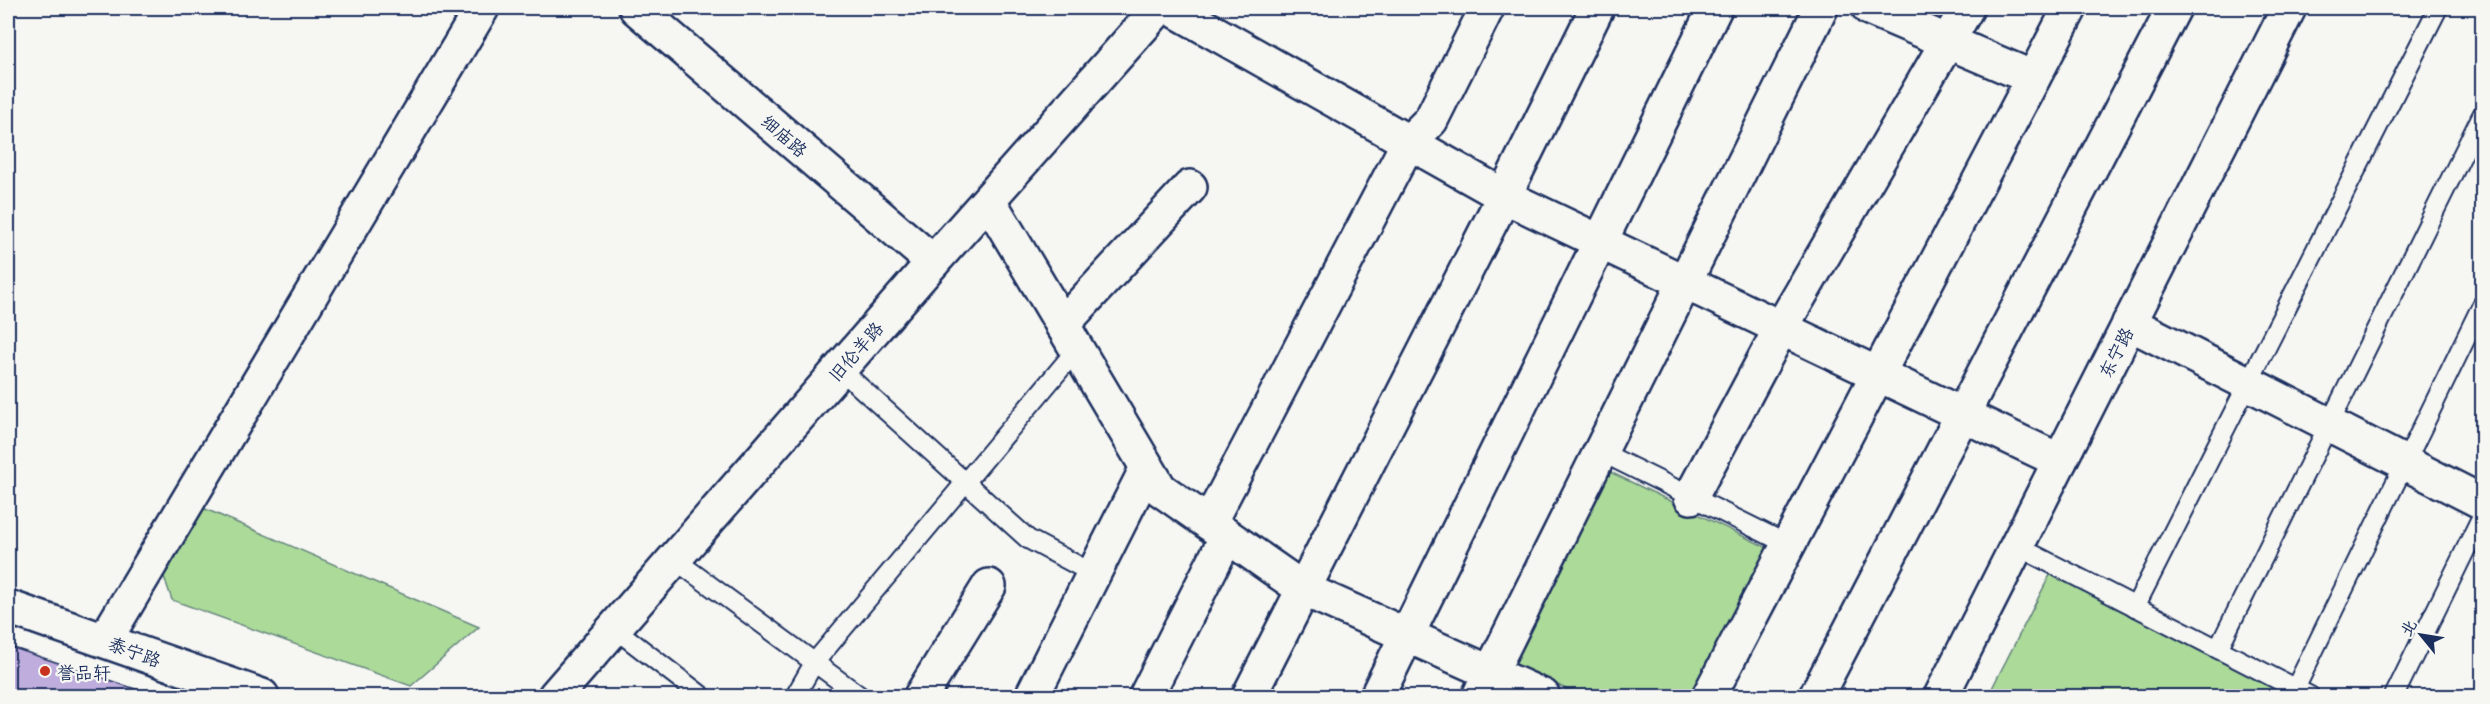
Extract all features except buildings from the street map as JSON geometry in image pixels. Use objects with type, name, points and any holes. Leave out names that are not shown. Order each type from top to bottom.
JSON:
[{"type":"street","points":[[105,640],[482,8]]},
{"type":"street","name":"细庙路","points":[[636,8],[933,262]]},
{"type":"street","name":"旧伦羊路","points":[[555,696],[933,262],[1159,8]]},
{"type":"street","points":[[1171,8],[1504,195],[2060,461]]},
{"type":"street","points":[[1146,696],[1218,530],[1408,143],[1431,120],[1487,8]]},
{"type":"street","points":[[1249,696],[1597,8]]},
{"type":"street","points":[[1377,696],[1715,8]]},
{"type":"street","points":[[1485,685],[1821,8]]},
{"type":"street","points":[[1869,8],[2033,78]]},
{"type":"street","points":[[1691,497],[1781,328],[1967,8]]},
{"type":"street","points":[[1709,696],[2070,8]]},
{"type":"street","name":"东宁路","points":[[1941,696],[2289,8]]},
{"type":"street","points":[[1816,696],[2171,9]]},
{"type":"street","points":[[1070,337],[1190,187]]},
{"type":"street","points":[[989,201],[1160,489],[1303,589],[1407,636],[1485,685],[1543,696]]},
{"type":"street","points":[[2129,323],[2482,502]]},
{"type":"street","points":[[1032,696],[1147,468]]},
{"type":"street","points":[[921,696],[990,585]]},
{"type":"street","name":"泰宁路","points":[[8,607],[262,696]]},
{"type":"lane","points":[[2135,607],[2439,8]]},
{"type":"lane","points":[[2218,649],[2481,123]]},
{"type":"lane","points":[[2017,546],[2302,693],[2405,463],[2482,304]]},
{"type":"lane","points":[[795,696],[814,663],[965,482],[1070,337]]},
{"type":"lane","points":[[840,369],[1028,539],[1094,574]]},
{"type":"lane","points":[[1601,452],[1788,545]]},
{"type":"lane","points":[[2394,696],[2482,516]]},
{"type":"lane","points":[[674,559],[860,696]]},
{"type":"lane","points":[[614,628],[702,696]]},
{"type":"green space","points":[[1604,469],[1770,549],[1699,696],[1581,696],[1511,663]]},
{"type":"green space","points":[[196,505],[479,627],[411,686],[172,600],[159,562]]},
{"type":"green space","points":[[2052,571],[2296,696],[1988,696]]},
{"type":"place","name":"誉品轩","points":[[45,671]]}]
